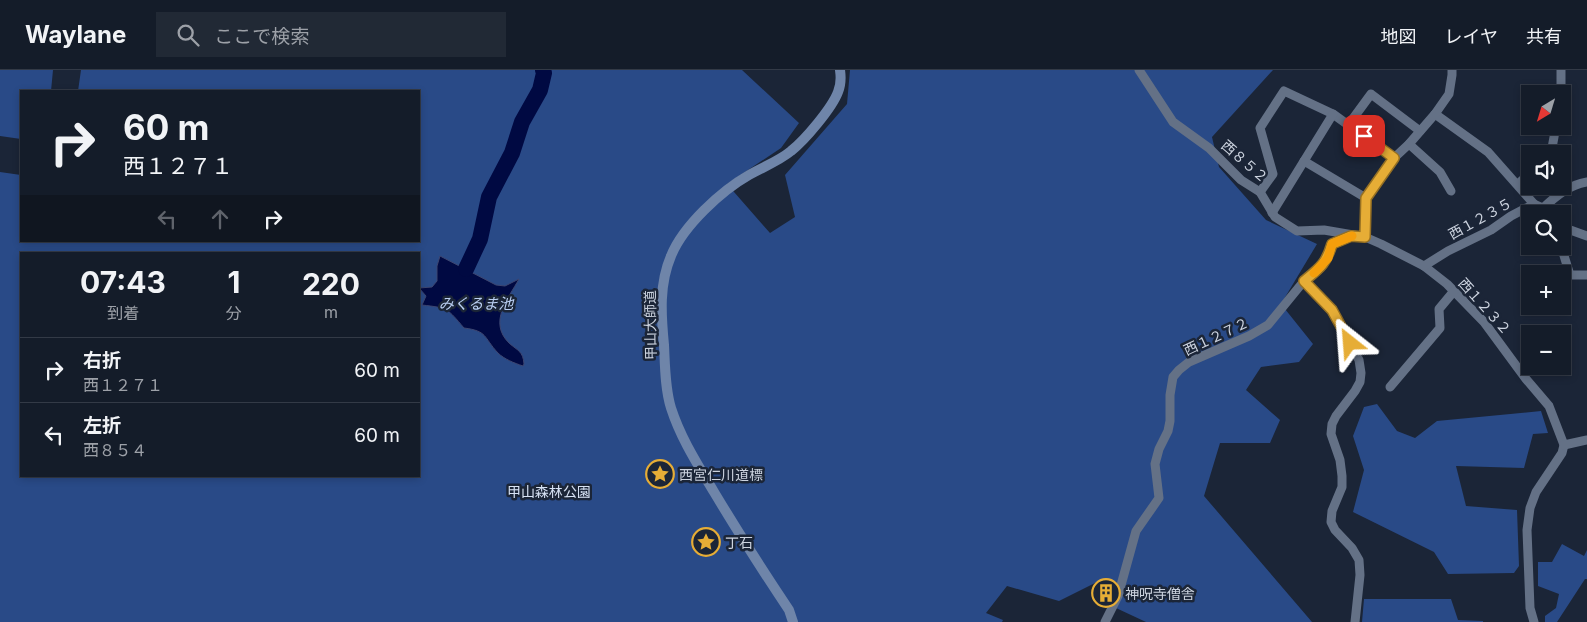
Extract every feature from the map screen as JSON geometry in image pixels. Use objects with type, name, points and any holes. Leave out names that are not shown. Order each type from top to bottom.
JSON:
[{"type":"street","name":"甲山大師道","points":[[793,622],[789,610],[745,544],[685,443],[671,407],[662,322],[662,287],[671,255],[682,235],[696,218],[718,198],[747,176],[784,157],[801,142],[830,106],[838,92],[841,76],[840,70]]},
{"type":"street","name":"西８５２","points":[[1139,70],[1154,96],[1173,122],[1209,148],[1241,180],[1260,192],[1275,217],[1297,231],[1324,230],[1365,237]]},
{"type":"street","points":[[1365,237],[1366,198],[1394,158],[1420,132],[1449,94],[1452,70]]},
{"type":"street","points":[[1561,70],[1561,85]]},
{"type":"street","points":[[1260,192],[1273,174],[1260,128],[1284,91],[1333,114],[1394,158]]},
{"type":"street","points":[[1349,124],[1371,94],[1420,132]]},
{"type":"street","points":[[1272,213],[1333,114]]},
{"type":"street","points":[[1435,114],[1488,152],[1534,204]]},
{"type":"street","points":[[1409,144],[1440,172],[1451,191]]},
{"type":"street","points":[[1304,161],[1366,198]]},
{"type":"street","points":[[1518,184],[1521,181]]},
{"type":"street","points":[[1550,205],[1557,196],[1576,184],[1587,182]]},
{"type":"street","name":"西１２３５","points":[[1424,266],[1448,251],[1491,230],[1511,216],[1534,204]]},
{"type":"street","points":[[1571,230],[1587,236]]},
{"type":"street","name":"西１２７２","points":[[1105,622],[1118,596],[1136,531],[1159,498],[1155,464],[1158,449],[1168,431],[1173,377],[1189,362],[1250,336],[1268,325],[1304,281],[1321,267],[1328,258],[1332,244],[1351,236]]},
{"type":"street","name":"西１２３２","points":[[1365,237],[1424,266],[1447,284],[1484,322],[1548,406],[1564,445]]},
{"type":"street","points":[[1564,255],[1570,275],[1587,275]]},
{"type":"street","points":[[1304,281],[1332,310],[1359,360],[1360,366],[1360,382],[1336,416],[1332,424],[1331,434],[1340,460],[1342,476],[1342,487],[1332,511],[1331,522],[1334,530],[1352,548],[1359,560],[1360,575],[1355,622]]},
{"type":"street","points":[[1390,387],[1440,328],[1439,309],[1454,291]]},
{"type":"street","points":[[1534,622],[1530,608],[1527,530],[1530,508],[1536,492],[1562,453],[1564,445],[1587,440]]},
{"type":"green space","points":[[0,70],[53,70],[51,90],[20,90],[20,139],[0,136]]},
{"type":"green space","name":"甲山森林公園","points":[[81,70],[742,70],[799,123],[781,148],[727,184],[770,233],[795,217],[785,175],[847,104],[850,70],[1273,70],[1212,137],[1219,167],[1266,220],[1317,244],[1281,304],[1313,344],[1299,362],[1261,367],[1246,390],[1280,420],[1270,443],[1220,443],[1204,496],[1312,622],[1146,622],[1116,608],[1125,590],[1097,582],[1059,601],[1007,586],[986,613],[1003,620],[1002,622],[0,622],[0,172],[20,175],[20,242],[420,242],[420,90],[78,90]]},
{"type":"green space","points":[[1377,404],[1397,431],[1415,438],[1437,421],[1541,411],[1548,433],[1533,434],[1524,468],[1456,466],[1466,506],[1517,510],[1519,566],[1514,573],[1448,574],[1434,552],[1353,512],[1364,470],[1353,436],[1364,407]]},
{"type":"green space","points":[[1562,544],[1584,556],[1587,550],[1587,579],[1585,579],[1557,622],[1545,622],[1545,616],[1556,608],[1559,594],[1538,586],[1538,562],[1552,562]]},
{"type":"green space","points":[[1364,599],[1451,599],[1458,620],[1483,622],[1362,622]]},
{"type":"water","name":"みくるま池","points":[[440,256],[496,285],[505,286],[519,279],[505,303],[500,319],[500,327],[509,343],[521,354],[523,366],[509,361],[500,355],[481,333],[464,328],[446,310],[422,305],[426,296],[420,288],[432,287],[437,281],[437,266]]},
{"type":"waterway","points":[[466,269],[480,239],[489,197],[512,153],[522,122],[540,90],[543,70]]},
{"type":"slow traffic","points":[[1314,273],[1328,258],[1332,244],[1352,236]]},
{"type":"place","name":"西宮仁川道標","points":[[660,474]]},
{"type":"place","name":"丁石","points":[[706,542]]},
{"type":"place","name":"神呪寺僧舎","points":[[1106,593]]},
{"type":"route","points":[[1350,343],[1332,310],[1304,281],[1321,267],[1328,258],[1332,244],[1351,236],[1365,237],[1366,198],[1394,158],[1364,136]]}]
